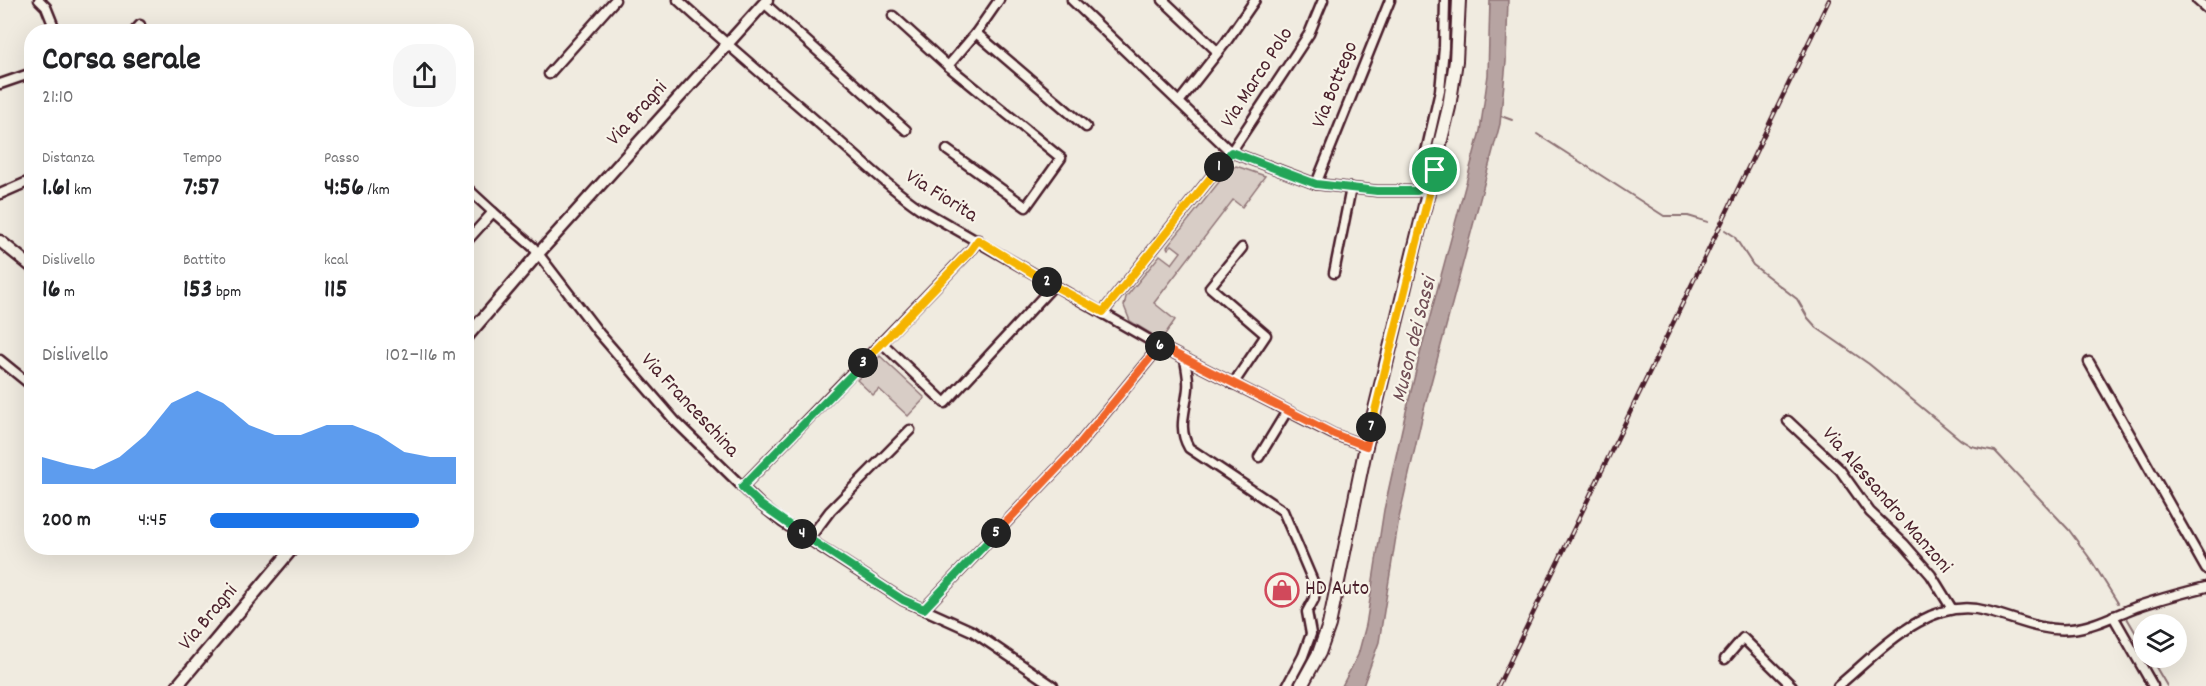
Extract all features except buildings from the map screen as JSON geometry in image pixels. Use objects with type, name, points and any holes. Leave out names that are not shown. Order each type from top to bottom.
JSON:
[{"type":"main road","points":[[1301,686],[1319,653],[1329,625],[1366,446],[1429,168],[1449,107],[1456,62],[1459,0]]},
{"type":"street","points":[[39,0],[50,4],[54,24]]},
{"type":"street","points":[[549,74],[615,0]]},
{"type":"street","name":"Via Fiorita","points":[[678,0],[891,188],[919,208],[1160,346],[1334,434],[1366,446]]},
{"type":"street","points":[[948,66],[976,33],[999,0]]},
{"type":"street","points":[[1072,0],[1231,152],[1316,184],[1377,191],[1417,191],[1429,168],[1440,90],[1445,0]]},
{"type":"street","points":[[1163,0],[1218,52]]},
{"type":"street","points":[[1179,102],[1255,0]]},
{"type":"street","name":"Via Marco Polo","points":[[1103,312],[1231,152],[1309,34],[1323,0]]},
{"type":"street","name":"Via Bottego","points":[[1316,184],[1390,0]]},
{"type":"street","points":[[2197,0],[2206,8]]},
{"type":"street","points":[[765,2],[797,35],[906,130]]},
{"type":"street","name":"Via Bragni","points":[[474,329],[538,254],[765,2]]},
{"type":"street","points":[[892,16],[948,66],[1061,158],[1026,207],[947,150]]},
{"type":"street","points":[[976,33],[1086,127]]},
{"type":"street","points":[[0,84],[24,76]]},
{"type":"street","points":[[0,194],[24,184]]},
{"type":"street","points":[[1334,273],[1351,188]]},
{"type":"street","points":[[474,195],[538,254]]},
{"type":"street","points":[[474,234],[493,212]]},
{"type":"street","points":[[742,487],[978,240]]},
{"type":"street","points":[[0,241],[24,260]]},
{"type":"street","points":[[1233,384],[1266,335],[1210,287],[1242,248]]},
{"type":"street","name":"Via Franceschina","points":[[538,254],[599,333],[675,421],[761,505],[903,600],[991,643],[1053,686]]},
{"type":"street","points":[[882,343],[945,403],[1054,285]]},
{"type":"street","points":[[924,609],[1072,453],[1160,346]]},
{"type":"street","points":[[1185,359],[1189,385],[1182,428],[1183,438],[1189,448],[1283,511],[1315,586],[1314,598],[1307,612],[1311,634],[1303,656],[1287,686]]},
{"type":"street","points":[[0,360],[24,380]]},
{"type":"street","points":[[2089,362],[2206,569]]},
{"type":"street","points":[[1259,457],[1287,411]]},
{"type":"street","name":"Via Alessandro Manzoni","points":[[1788,421],[1840,470],[1870,512],[1904,544],[1930,575],[1952,609]]},
{"type":"street","points":[[809,539],[830,511],[910,430]]},
{"type":"street","name":"Via Bragni","points":[[177,686],[288,555]]},
{"type":"street","points":[[1838,686],[1917,622],[1940,612],[1964,608],[1986,610],[2030,625],[2053,629],[2084,626],[2178,594],[2206,587]]},
{"type":"street","points":[[2113,616],[2153,686]]},
{"type":"street","points":[[1725,659],[1743,638],[1792,686]]},
{"type":"shaded area","points":[[1490,0],[1508,0],[1506,62],[1500,124],[1424,409],[1399,518],[1379,642],[1363,686],[1342,686],[1358,655],[1366,625],[1384,510],[1404,420],[1480,131],[1488,75]]},
{"type":"shaded area","points":[[1236,166],[1265,176],[1242,207],[1233,200],[1154,303],[1175,320],[1161,340],[1130,321],[1124,306],[1126,297],[1160,255],[1172,264],[1181,252],[1172,245],[1168,249],[1167,247],[1227,172]]},
{"type":"shaded area","points":[[880,356],[925,398],[908,416],[879,389],[873,395],[857,380]]},
{"type":"waterway","points":[[1501,116],[1512,120]]},
{"type":"waterway","points":[[1537,134],[1664,216],[1688,216],[1708,222]]},
{"type":"waterway","points":[[1725,230],[1734,236],[1753,265],[1797,299],[1817,328],[1869,364],[1961,440],[1971,446],[1995,451],[2069,530],[2118,603]]},
{"type":"waterway","points":[[178,677],[231,611]]},
{"type":"waterway","points":[[2127,618],[2133,628]]},
{"type":"waterway","points":[[2156,668],[2167,686]]},
{"type":"railway","points":[[1498,686],[1829,0]]},
{"type":"place","name":"HD Auto","points":[[1282,590]]},
{"type":"route","points":[[1231,152],[1316,184],[1377,191],[1417,191],[1423,167],[1435,170],[1366,446],[1334,434],[1160,346],[1072,453],[924,609],[903,600],[782,522],[742,487],[970,251],[978,240],[1026,270],[1103,312],[1231,152]]},
{"type":"water label","name":"Muson dei Sassi","points":[[1415,340]]}]
